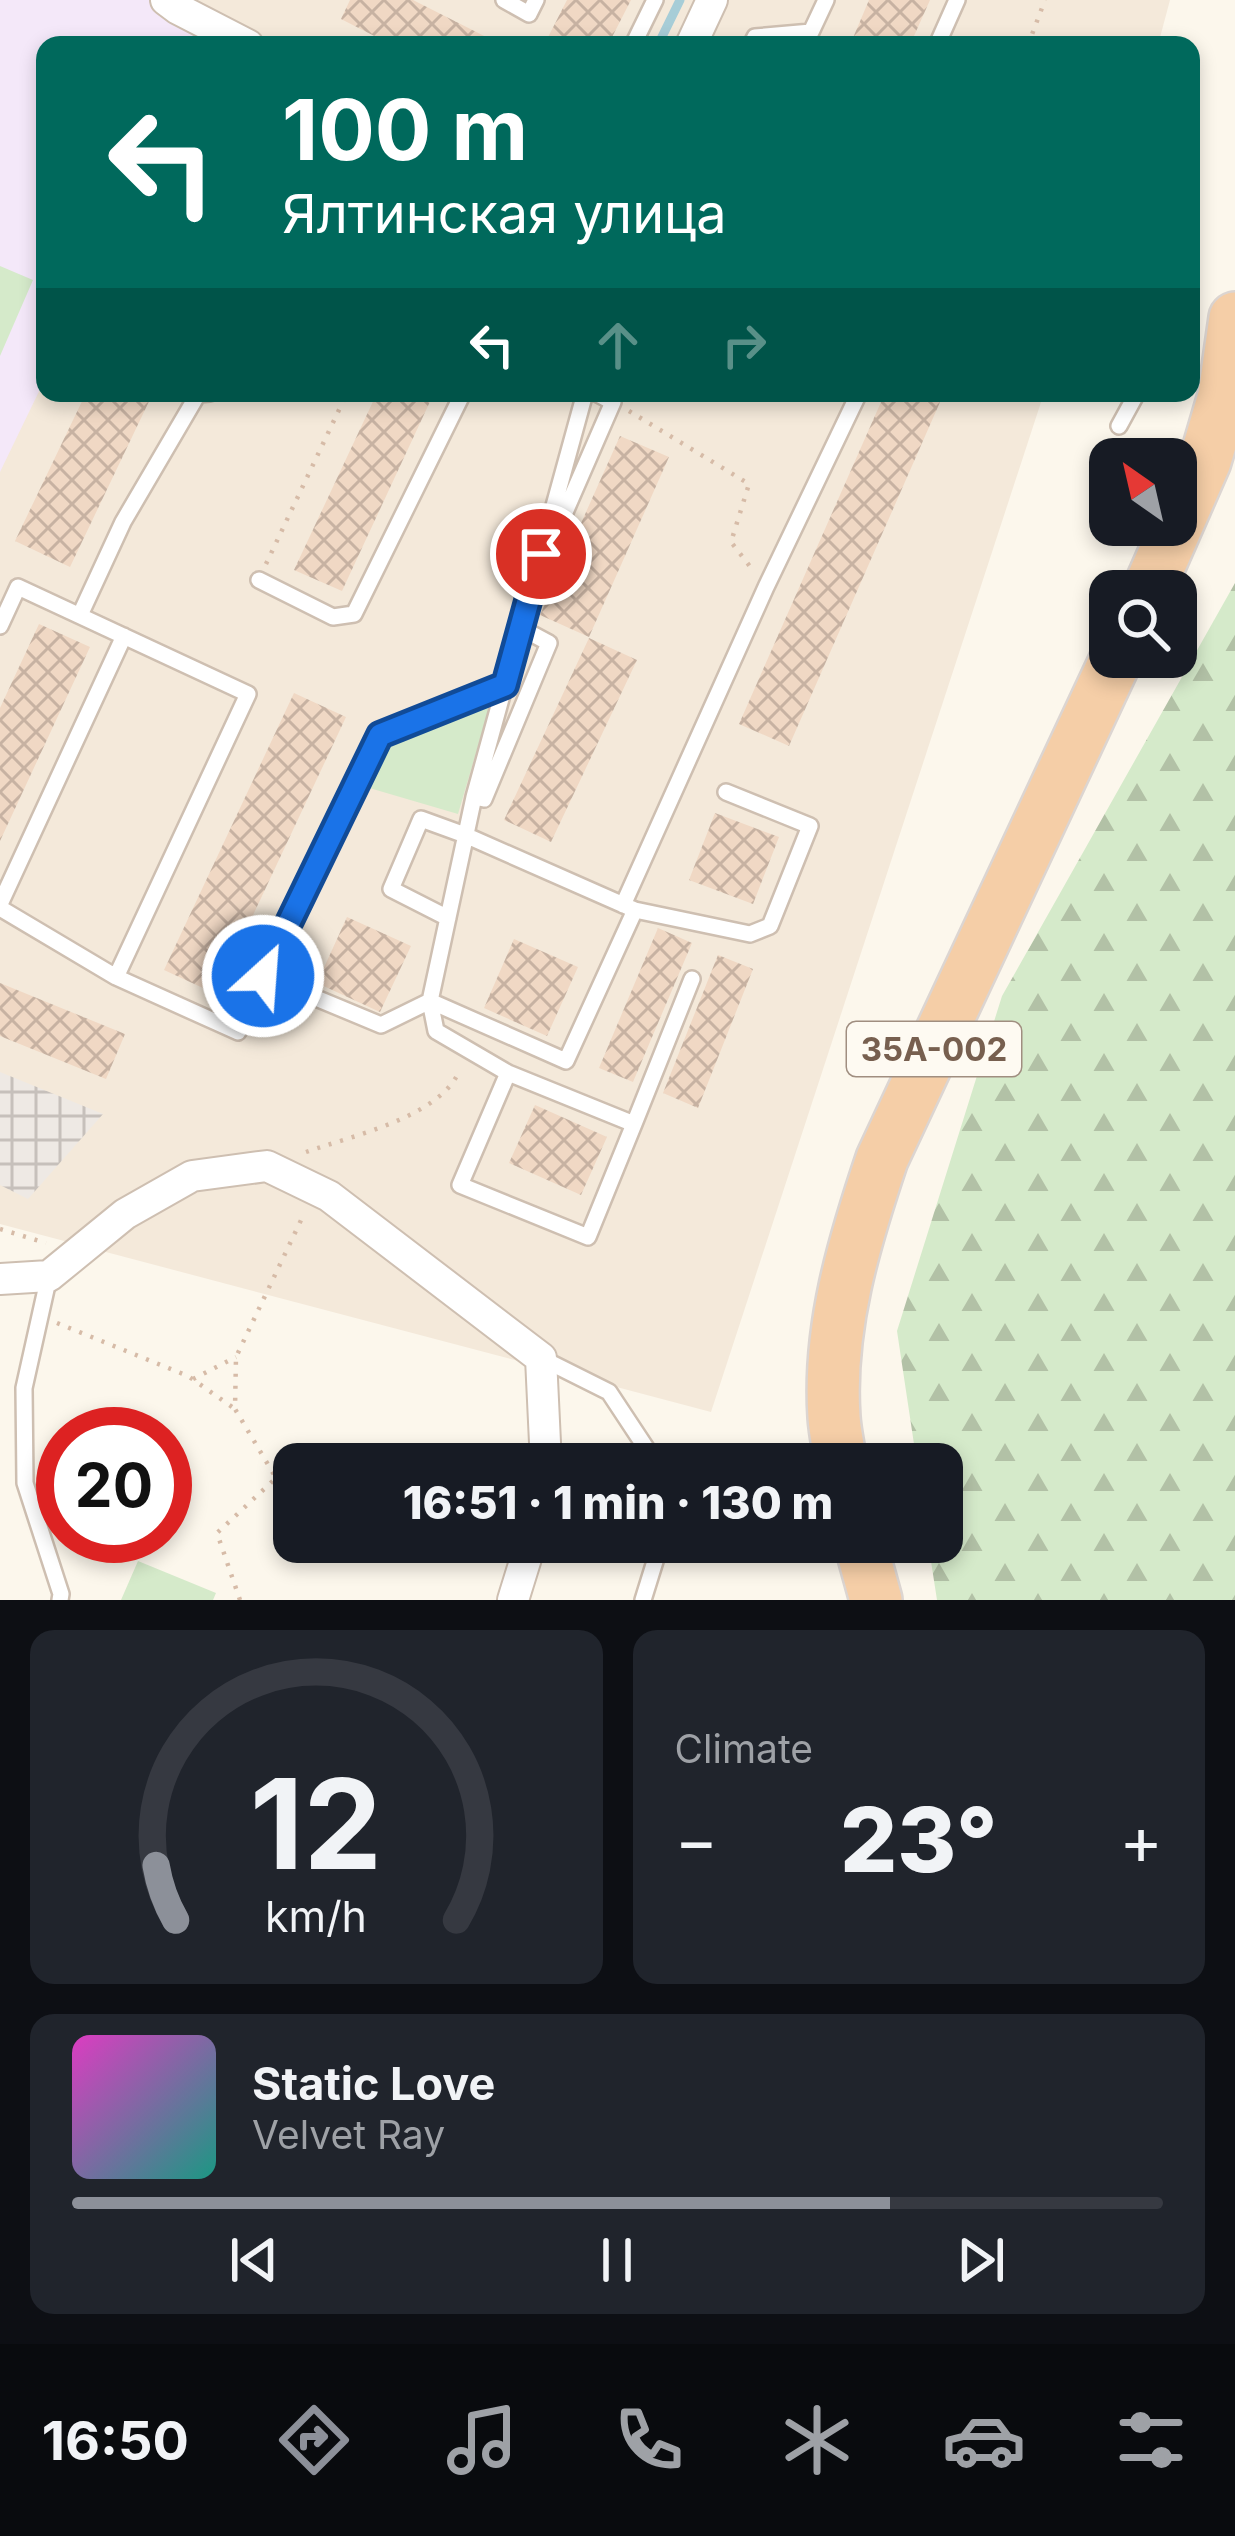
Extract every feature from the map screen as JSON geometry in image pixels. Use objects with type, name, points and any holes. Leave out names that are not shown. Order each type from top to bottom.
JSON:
[{"type":"highway","points":[[1157,570],[1205,461],[1224,396],[1235,318]]},
{"type":"highway","name":"35А-002","points":[[838,1443],[834,1416],[840,1307],[874,1180],[1108,678]]},
{"type":"highway","points":[[866,1563],[876,1600]]},
{"type":"street","points":[[166,0],[230,36]]},
{"type":"street","points":[[695,36],[712,0]]},
{"type":"street","points":[[0,1279],[49,1276],[125,1214],[192,1176],[267,1166],[329,1196],[541,1358],[545,1443]]},
{"type":"street","points":[[514,1600],[525,1563]]},
{"type":"lane","points":[[504,0],[529,14],[536,0]]},
{"type":"lane","points":[[637,36],[655,0]]},
{"type":"lane","points":[[766,36],[811,32],[826,0]]},
{"type":"lane","points":[[942,36],[957,0]]},
{"type":"lane","points":[[80,615],[123,522],[194,402]]},
{"type":"lane","points":[[259,580],[333,617],[355,614],[459,402]]},
{"type":"lane","points":[[583,402],[474,796],[430,1001],[436,1031],[508,1072],[634,1124]]},
{"type":"lane","points":[[530,595],[613,402]]},
{"type":"lane","points":[[263,976],[381,1025],[430,1001],[566,1061],[766,587],[855,402]]},
{"type":"lane","points":[[1119,426],[1132,402]]},
{"type":"lane","points":[[0,626],[18,587],[248,694],[116,976]]},
{"type":"lane","points":[[474,796],[484,799],[549,643],[521,628]]},
{"type":"lane","points":[[124,636],[0,906],[116,976],[238,1032],[380,735],[505,685]]},
{"type":"lane","points":[[448,918],[391,890],[421,819],[629,908],[750,934],[770,926],[810,826],[726,792]]},
{"type":"lane","points":[[508,1072],[460,1185],[588,1237],[692,980]]},
{"type":"lane","points":[[49,1276],[24,1388],[25,1483],[62,1594],[60,1600]]},
{"type":"lane","points":[[541,1358],[609,1392],[643,1443]]},
{"type":"lane","points":[[643,1600],[654,1563]]},
{"type":"path","points":[[1031,36],[1045,0]]},
{"type":"path","points":[[259,580],[343,402]]},
{"type":"path","points":[[613,402],[748,484],[730,542],[766,587]]},
{"type":"path","points":[[267,1166],[417,1113],[455,1083],[467,1049]]},
{"type":"path","points":[[236,1408],[236,1357],[316,1190]]},
{"type":"path","points":[[0,1229],[77,1253]]},
{"type":"path","points":[[40,1316],[192,1379],[236,1408],[276,1478],[217,1533],[240,1600]]},
{"type":"path","points":[[192,1379],[236,1357]]},
{"type":"shaded area","points":[[0,0],[1170,0],[1160,36],[36,36],[36,402],[1041,402],[711,1412],[0,1224]]},
{"type":"shaded area","points":[[0,0],[149,0],[210,36],[36,36],[36,398],[0,472]]},
{"type":"shaded area","points":[[0,1072],[103,1114],[28,1199],[0,1185]]},
{"type":"green space","points":[[0,266],[33,280],[0,356]]},
{"type":"green space","points":[[1235,583],[1235,1600],[937,1600],[931,1563],[963,1563],[963,1443],[914,1443],[897,1331],[1002,996],[1181,678],[1197,678],[1197,650]]},
{"type":"green space","points":[[491,702],[458,814],[366,787],[387,741]]},
{"type":"green space","points":[[137,1563],[216,1593],[213,1600],[121,1600]]},
{"type":"building","points":[[350,0],[413,0],[484,36],[374,36],[341,19]]},
{"type":"building","points":[[567,0],[631,0],[613,36],[549,36]]},
{"type":"building","points":[[869,0],[930,0],[914,36],[854,36]]},
{"type":"building","points":[[82,402],[149,402],[70,567],[15,541]]},
{"type":"building","points":[[373,402],[430,402],[342,591],[294,570]]},
{"type":"building","points":[[881,402],[940,402],[789,746],[739,724]]},
{"type":"building","points":[[620,436],[669,457],[589,637],[540,615]]},
{"type":"building","points":[[39,624],[90,647],[0,841],[0,708]]},
{"type":"building","points":[[589,638],[637,660],[551,842],[504,820]]},
{"type":"building","points":[[294,693],[346,717],[216,994],[164,970]]},
{"type":"building","points":[[715,813],[779,837],[753,904],[689,880]]},
{"type":"building","points":[[347,917],[411,946],[380,1012],[317,983]]},
{"type":"building","points":[[658,928],[692,943],[633,1082],[599,1068]]},
{"type":"building","points":[[514,939],[578,967],[547,1036],[484,1008]]},
{"type":"building","points":[[718,955],[753,969],[698,1108],[663,1093]]},
{"type":"building","points":[[0,983],[125,1034],[106,1079],[0,1036]]},
{"type":"building","points":[[535,1105],[607,1137],[581,1195],[509,1163]]},
{"type":"waterway","points":[[662,36],[680,0]]},
{"type":"route","points":[[263,976],[380,735],[505,685],[541,554]]}]
